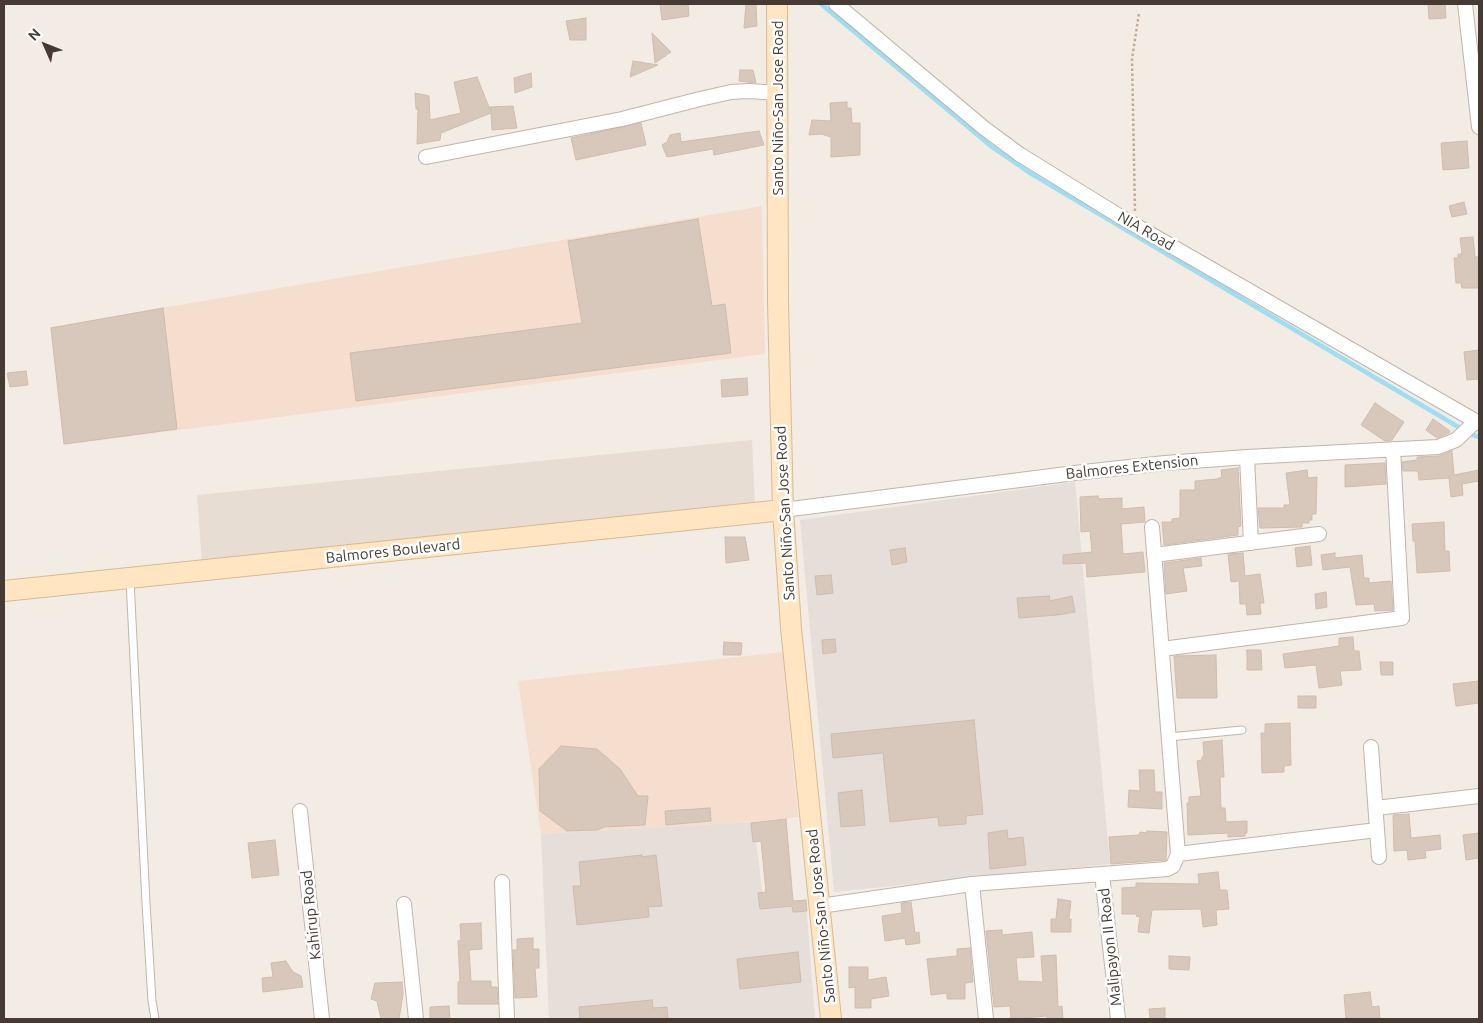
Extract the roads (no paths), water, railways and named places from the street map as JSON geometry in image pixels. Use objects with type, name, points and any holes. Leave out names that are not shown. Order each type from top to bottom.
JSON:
[{"type":"main road","name":"Santo Niño-San Jose Road","points":[[777,4],[778,303],[782,510],[791,628],[831,1019]]},
{"type":"main road","name":"Balmores Boulevard","points":[[4,592],[782,510]]},
{"type":"street","name":"NIA Road","points":[[836,4],[1019,154],[1133,224],[1477,423]]},
{"type":"street","points":[[1465,4],[1479,127]]},
{"type":"street","points":[[426,157],[622,119],[731,92],[778,93]]},
{"type":"street","name":"Balmores Extension","points":[[782,510],[1065,474],[1247,457],[1447,445],[1477,423]]},
{"type":"street","points":[[1162,649],[1402,618],[1393,449]]},
{"type":"street","points":[[1247,457],[1251,543]]},
{"type":"street","points":[[820,906],[972,884],[1167,869],[1173,866],[1178,854],[1152,527]]},
{"type":"street","points":[[1154,554],[1319,534]]},
{"type":"street","points":[[1371,747],[1379,857]]},
{"type":"street","points":[[1376,808],[1479,796]]},
{"type":"street","name":"Kahirup Road","points":[[300,811],[322,1019]]},
{"type":"street","points":[[1178,854],[1377,830]]},
{"type":"street","name":"Malipayon II Road","points":[[1102,874],[1118,1019]]},
{"type":"street","points":[[502,882],[507,1019]]},
{"type":"street","points":[[972,884],[986,1019]]},
{"type":"street","points":[[404,904],[416,1019]]},
{"type":"lane","points":[[130,579],[146,903],[152,1001],[155,1019]]},
{"type":"lane","points":[[1168,737],[1242,730]]},
{"type":"waterway","points":[[821,4],[992,147],[1030,173],[1460,428]]},
{"type":"waterway","points":[[1473,435],[1479,437]]}]
